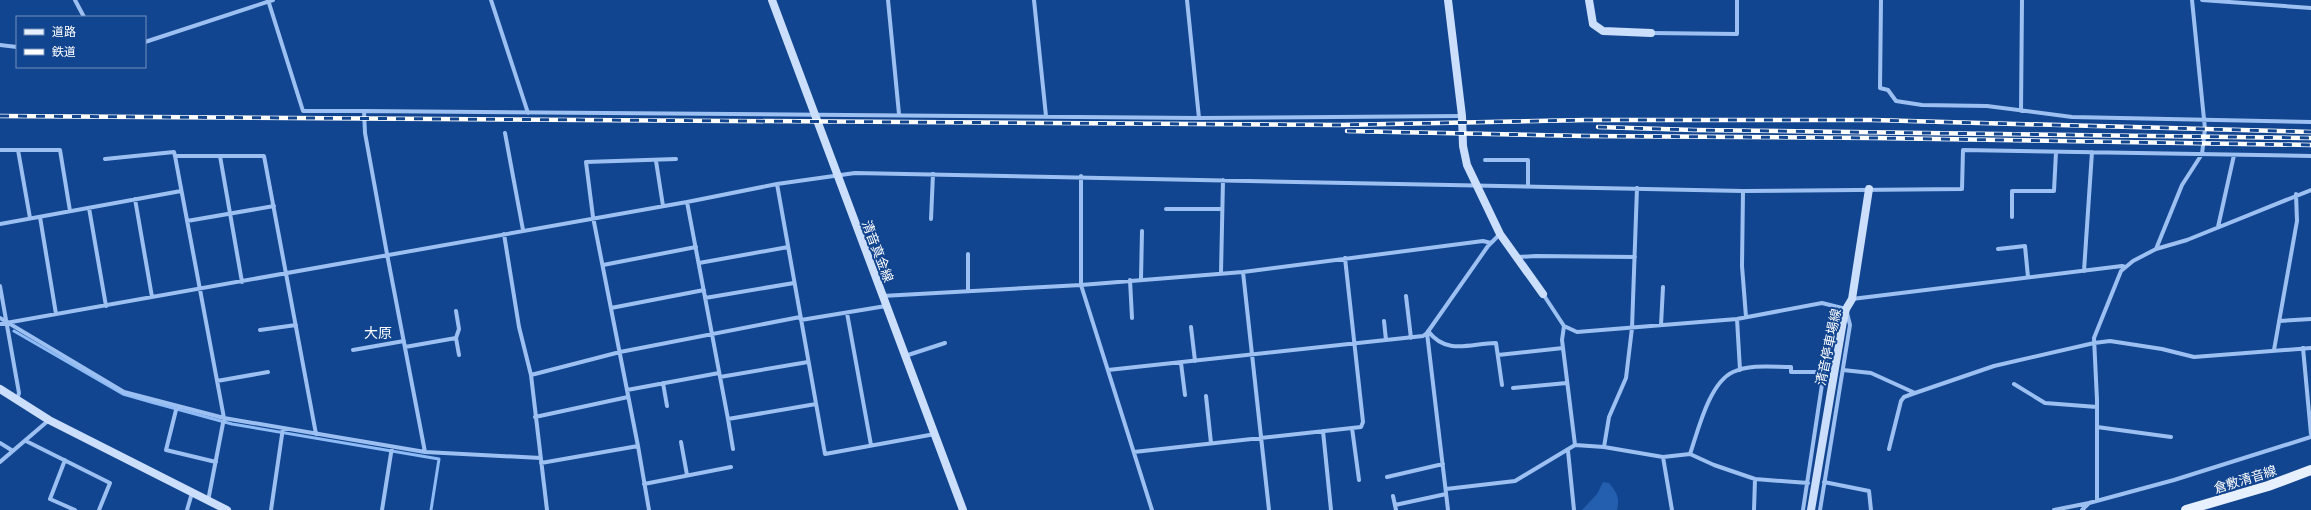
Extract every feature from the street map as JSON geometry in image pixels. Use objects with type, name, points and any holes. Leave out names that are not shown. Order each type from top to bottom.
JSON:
[{"type":"main road","name":"清音真金線","points":[[772,0],[836,175],[963,510]]},
{"type":"main road","points":[[1448,0],[1462,116],[1463,146],[1467,165],[1475,185],[1500,234],[1515,258],[1543,294]]},
{"type":"main road","points":[[1589,0],[1593,24],[1602,31],[1651,33]]},
{"type":"main road","name":"清音停車場線","points":[[1811,510],[1846,309],[1852,298],[1869,189]]},
{"type":"main road","points":[[0,389],[49,420],[226,510]]},
{"type":"main road","name":"倉敷清音線","points":[[2186,510],[2268,486],[2311,470]]},
{"type":"street","points":[[75,0],[83,16]]},
{"type":"street","points":[[146,42],[270,0],[303,111],[815,115],[899,114],[1199,118],[1462,116]]},
{"type":"street","points":[[491,0],[528,113]]},
{"type":"street","points":[[888,0],[899,114]]},
{"type":"street","points":[[1034,0],[1046,116]]},
{"type":"street","points":[[1187,0],[1199,118]]},
{"type":"street","points":[[1651,33],[1737,34],[1737,0]]},
{"type":"street","points":[[1881,0],[1880,88],[1888,90],[1896,102],[1922,105],[1987,106],[2072,117],[2311,122]]},
{"type":"street","points":[[2021,111],[2022,0]]},
{"type":"street","points":[[2156,249],[2182,185],[2202,154],[2204,129],[2192,0]]},
{"type":"street","points":[[2202,0],[2311,8]]},
{"type":"street","points":[[0,45],[16,46]]},
{"type":"street","points":[[364,111],[365,133],[425,452]]},
{"type":"street","points":[[505,133],[523,230]]},
{"type":"street","points":[[0,150],[60,150],[70,211]]},
{"type":"street","points":[[18,150],[30,218]]},
{"type":"street","points":[[0,324],[287,274],[387,254],[593,217],[687,202],[777,184],[855,173],[1081,176],[1743,191],[1962,189],[1963,150],[2311,156]]},
{"type":"street","points":[[105,159],[174,152],[218,381],[224,421],[208,501]]},
{"type":"street","points":[[2012,217],[2012,191],[2054,191],[2056,152]]},
{"type":"street","points":[[2084,271],[2092,152]]},
{"type":"street","points":[[2218,227],[2234,155]]},
{"type":"street","points":[[175,156],[264,156],[316,434]]},
{"type":"street","points":[[220,156],[242,282]]},
{"type":"street","points":[[656,160],[663,206]]},
{"type":"street","points":[[649,510],[638,446],[593,217],[586,162],[676,160]]},
{"type":"street","points":[[1485,160],[1528,160],[1528,186]]},
{"type":"street","points":[[931,219],[933,174]]},
{"type":"street","points":[[1081,176],[1081,285],[1152,510]]},
{"type":"street","points":[[1221,272],[1223,180]]},
{"type":"street","points":[[777,184],[825,454],[935,434]]},
{"type":"street","points":[[1604,447],[1609,417],[1626,378],[1632,328],[1637,188]]},
{"type":"street","points":[[2098,501],[2097,407],[2094,343],[2114,285],[2125,268],[2156,249],[2187,240],[2296,194],[2311,190]]},
{"type":"street","points":[[0,224],[181,191]]},
{"type":"street","points":[[1743,191],[1742,266],[1746,317]]},
{"type":"street","points":[[2274,350],[2296,221],[2296,194]]},
{"type":"street","points":[[136,199],[152,297]]},
{"type":"street","points":[[687,202],[734,449]]},
{"type":"street","points":[[187,221],[274,206]]},
{"type":"street","points":[[90,208],[106,306]]},
{"type":"street","points":[[1166,209],[1222,209]]},
{"type":"street","points":[[40,217],[56,314]]},
{"type":"street","points":[[1141,280],[1142,231]]},
{"type":"street","points":[[504,234],[519,327],[531,375],[547,510]]},
{"type":"street","points":[[1108,370],[1411,338],[1428,332],[1491,243],[1500,234]]},
{"type":"street","points":[[882,296],[968,290],[1081,285],[1221,272],[1243,272],[1483,241],[1491,243]]},
{"type":"street","points":[[603,265],[696,246]]},
{"type":"street","points":[[1998,249],[2025,246],[2028,278]]},
{"type":"street","points":[[698,263],[788,247]]},
{"type":"street","points":[[968,254],[968,290]]},
{"type":"street","points":[[1515,258],[1536,256],[1635,257]]},
{"type":"street","points":[[1134,452],[1361,427],[1363,422],[1345,258]]},
{"type":"street","points":[[1852,298],[2122,266],[2125,268]]},
{"type":"street","points":[[1243,272],[1269,510]]},
{"type":"street","points":[[1130,280],[1132,318]]},
{"type":"street","points":[[705,298],[794,283]]},
{"type":"street","points":[[0,286],[19,393],[17,401]]},
{"type":"street","points":[[1661,325],[1663,287]]},
{"type":"street","points":[[611,308],[704,290]]},
{"type":"street","points":[[1543,294],[1564,326],[1577,332],[1737,319],[1822,303],[1846,309]]},
{"type":"street","points":[[1406,296],[1411,338]]},
{"type":"street","points":[[531,375],[620,352],[712,333],[886,306]]},
{"type":"street","points":[[1820,510],[1850,325],[1846,309]]},
{"type":"street","points":[[1803,510],[1831,325],[1846,309]]},
{"type":"street","points":[[456,311],[459,329],[456,338],[459,355]]},
{"type":"street","points":[[847,313],[871,446]]},
{"type":"street","points":[[0,318],[6,323],[124,392],[176,409],[224,421],[283,432],[316,434],[391,450],[541,461],[638,446]]},
{"type":"street","points":[[1737,319],[1740,370]]},
{"type":"street","points":[[2279,321],[2311,319]]},
{"type":"street","points":[[1384,321],[1386,340]]},
{"type":"street","points":[[260,330],[296,325]]},
{"type":"street","points":[[1564,326],[1563,348],[1575,445]]},
{"type":"street","points":[[1191,327],[1195,361]]},
{"type":"street","points":[[1428,332],[1432,336],[1453,347],[1496,343],[1502,385]]},
{"type":"street","points":[[1428,332],[1448,510]]},
{"type":"street","points":[[405,347],[456,338]]},
{"type":"street","points":[[353,350],[404,341]]},
{"type":"street","points":[[1889,449],[1901,401],[1904,397],[1994,366],[2094,343],[2110,341],[2162,349],[2194,357],[2311,348]]},
{"type":"street","points":[[905,356],[945,343]]},
{"type":"street","points":[[1498,355],[1563,348]]},
{"type":"street","points":[[2303,348],[2311,434]]},
{"type":"street","points":[[627,390],[663,383],[808,362]]},
{"type":"street","points":[[1181,363],[1185,395]]},
{"type":"street","points":[[1690,454],[1709,402],[1715,390],[1726,376],[1740,370],[1758,366],[1791,367],[1792,372],[1824,372]]},
{"type":"street","points":[[1843,370],[1871,373],[1916,393]]},
{"type":"street","points":[[218,381],[268,372]]},
{"type":"street","points":[[663,383],[667,406]]},
{"type":"street","points":[[1513,388],[1567,383]]},
{"type":"street","points":[[2014,384],[2045,403],[2097,407]]},
{"type":"street","points":[[1206,396],[1211,443]]},
{"type":"street","points":[[536,417],[628,397]]},
{"type":"street","points":[[728,419],[816,404]]},
{"type":"street","points":[[176,409],[166,450],[216,462]]},
{"type":"street","points":[[0,462],[49,420]]},
{"type":"street","points":[[2097,427],[2170,437]]},
{"type":"street","points":[[1352,428],[1359,480]]},
{"type":"street","points":[[1323,431],[1331,510]]},
{"type":"street","points":[[271,510],[283,432]]},
{"type":"street","points":[[2054,510],[2098,501],[2311,437]]},
{"type":"street","points":[[26,440],[110,484],[99,510]]},
{"type":"street","points":[[681,442],[687,475]]},
{"type":"street","points":[[0,443],[13,451]]},
{"type":"street","points":[[1393,496],[1396,508],[1446,491],[1515,481],[1575,445],[1604,447],[1664,457],[1690,454],[1714,465],[1755,479],[1808,483]]},
{"type":"street","points":[[382,510],[391,450]]},
{"type":"street","points":[[1568,450],[1574,510]]},
{"type":"street","points":[[1664,457],[1672,510]]},
{"type":"street","points":[[65,460],[50,499],[75,510]]},
{"type":"street","points":[[1387,477],[1443,464]]},
{"type":"street","points":[[644,484],[731,467]]},
{"type":"street","points":[[1754,510],[1755,479]]},
{"type":"street","points":[[1824,482],[1869,491],[1871,510]]},
{"type":"street","points":[[187,510],[192,493]]},
{"type":"street","points":[[2082,510],[2089,503]]},
{"type":"shaded area","points":[[1603,482],[1609,483],[1616,493],[1618,499],[1617,510],[1582,510],[1597,494]]},
{"type":"waterway","points":[[14,331],[123,394],[232,424],[439,459],[431,510]]},
{"type":"railway","points":[[0,116],[1339,125],[1586,120],[1873,120],[2311,132]]},
{"type":"railway","points":[[1598,127],[1694,130],[2311,138]]},
{"type":"railway","points":[[1347,131],[1585,136],[1874,138],[2311,145]]},
{"type":"district","name":"大原","points":[[378,333]]}]
